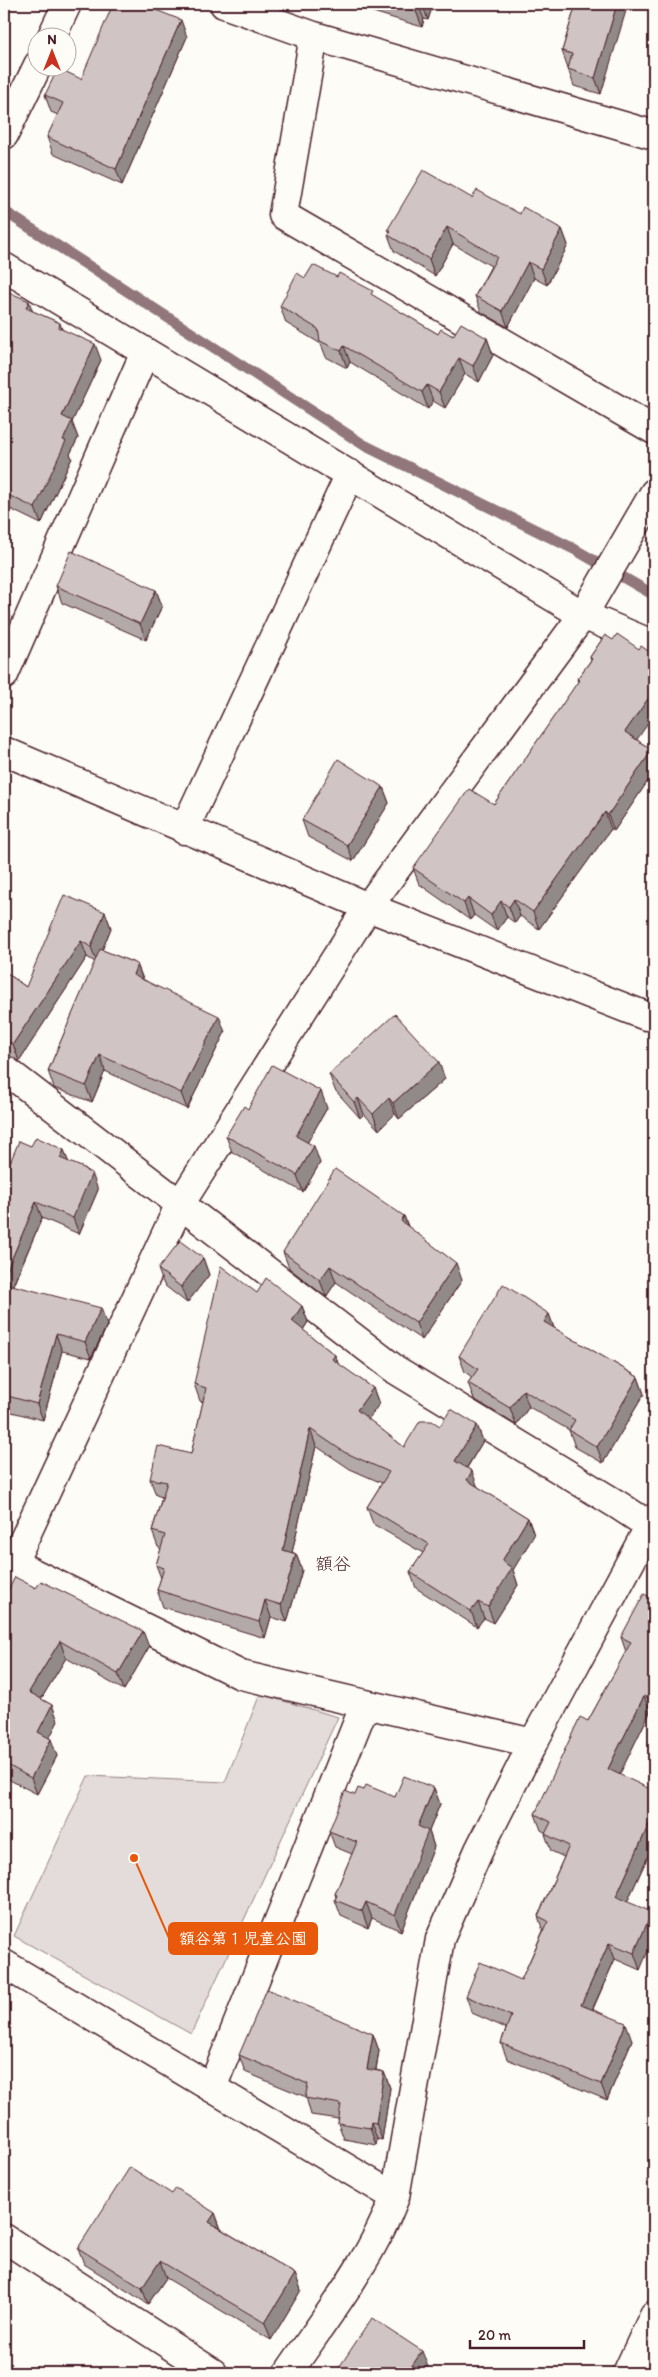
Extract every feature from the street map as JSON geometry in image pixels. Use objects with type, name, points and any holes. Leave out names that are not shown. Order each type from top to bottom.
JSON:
[{"type":"street","points":[[56,28],[67,4]]},
{"type":"street","points":[[224,4],[314,36],[654,135]]},
{"type":"street","points":[[314,36],[282,215],[654,430]]},
{"type":"street","points":[[4,135],[32,78]]},
{"type":"street","points":[[4,267],[350,474],[589,605],[654,645]]},
{"type":"street","points":[[4,675],[145,352]]},
{"type":"street","points":[[184,830],[350,474]]},
{"type":"street","points":[[532,1743],[241,1675],[8,1570],[179,1206],[368,907],[589,605],[654,493]]},
{"type":"street","points":[[4,752],[368,907],[652,1015]]},
{"type":"street","points":[[4,1069],[179,1206],[396,1370],[653,1526],[532,1743],[479,1850],[440,1939],[395,2197],[386,2220],[365,2259],[288,2373]]},
{"type":"street","points":[[212,2088],[365,1704]]},
{"type":"street","points":[[4,1964],[395,2197]]},
{"type":"street","points":[[4,2238],[213,2373]]},
{"type":"street","points":[[627,2373],[654,2315]]},
{"type":"shaded area","points":[[260,1694],[338,1717],[191,2034],[14,1936],[88,1776],[225,1782]]},
{"type":"building","points":[[113,4],[141,4],[181,20],[116,169],[47,137],[63,103],[45,95],[53,78],[81,79]]},
{"type":"building","points":[[394,4],[418,4],[416,11]]},
{"type":"building","points":[[576,4],[617,4],[595,78],[568,69],[572,54],[562,51]]},
{"type":"building","points":[[423,170],[472,198],[477,190],[520,214],[523,207],[562,229],[541,269],[528,262],[502,311],[475,296],[497,257],[447,227],[429,259],[388,235],[391,231],[388,229]]},
{"type":"building","points":[[313,265],[337,277],[339,273],[373,291],[371,294],[438,334],[441,329],[453,336],[461,323],[487,338],[473,366],[459,358],[439,392],[427,385],[422,392],[344,346],[341,351],[320,341],[318,329],[280,306],[297,273],[305,278]]},
{"type":"building","points":[[4,290],[29,301],[26,308],[60,323],[59,328],[95,344],[62,416],[72,421],[63,440],[66,441],[35,508],[4,493],[4,398],[8,389],[4,387]]},
{"type":"building","points":[[71,551],[156,590],[140,624],[56,586]]},
{"type":"building","points":[[617,634],[639,649],[641,646],[654,655],[654,690],[625,732],[652,750],[608,815],[605,812],[533,912],[514,899],[509,907],[501,901],[491,915],[468,898],[464,903],[413,868],[469,789],[494,804],[579,680],[577,679],[592,659],[590,657],[605,635],[613,640]]},
{"type":"building","points":[[338,759],[383,787],[347,845],[302,820]]},
{"type":"building","points":[[64,895],[105,912],[91,947],[81,941],[13,1044],[4,1039],[4,971],[26,987]]},
{"type":"building","points":[[100,949],[137,964],[133,975],[219,1016],[181,1093],[100,1055],[86,1086],[48,1071]]},
{"type":"building","points":[[395,1014],[439,1062],[393,1103],[389,1098],[373,1114],[358,1098],[354,1102],[329,1074]]},
{"type":"building","points":[[272,1065],[321,1091],[296,1136],[314,1146],[297,1175],[226,1136],[244,1106],[248,1109]]},
{"type":"building","points":[[36,1137],[64,1150],[60,1158],[92,1173],[73,1218],[36,1202],[4,1277],[4,1177],[19,1141],[31,1146]]},
{"type":"building","points":[[335,1169],[404,1216],[401,1221],[456,1263],[416,1323],[330,1266],[320,1280],[283,1252]]},
{"type":"building","points":[[180,1241],[203,1258],[181,1287],[158,1269]]},
{"type":"building","points":[[221,1266],[257,1293],[266,1278],[302,1306],[292,1321],[335,1355],[332,1359],[373,1388],[357,1410],[404,1447],[420,1421],[432,1421],[440,1426],[451,1409],[477,1425],[455,1461],[472,1471],[467,1480],[528,1518],[502,1561],[512,1568],[488,1607],[478,1602],[471,1611],[410,1572],[429,1544],[367,1507],[389,1472],[344,1452],[310,1429],[283,1550],[296,1554],[281,1605],[265,1600],[259,1622],[157,1590],[164,1568],[156,1565],[165,1535],[152,1531],[167,1482],[150,1479],[158,1446],[191,1454],[206,1388],[194,1384]]},
{"type":"building","points":[[4,1283],[101,1308],[85,1342],[56,1334],[37,1404],[4,1395]]},
{"type":"building","points":[[503,1284],[549,1314],[544,1322],[638,1377],[597,1447],[569,1430],[575,1420],[523,1390],[510,1408],[468,1383],[478,1369],[459,1356]]},
{"type":"building","points":[[15,1577],[36,1588],[41,1581],[143,1631],[118,1674],[60,1641],[29,1692],[52,1705],[38,1732],[51,1739],[31,1778],[4,1763],[4,1599]]},
{"type":"building","points":[[644,1594],[654,1599],[654,1701],[644,1696],[608,1769],[654,1791],[654,1813],[616,1897],[652,1912],[634,1953],[609,1943],[581,2005],[626,2023],[601,2084],[501,2043],[511,2016],[466,1996],[480,1962],[521,1980],[548,1921],[538,1916],[569,1846],[545,1834],[551,1822],[535,1814],[580,1717],[588,1721],[631,1642],[621,1637]]},
{"type":"building","points":[[404,1776],[434,1788],[418,1826],[428,1831],[395,1915],[366,1902],[362,1911],[335,1900],[337,1895],[335,1894],[357,1842],[329,1831],[345,1791],[355,1795],[358,1788],[364,1790],[366,1785],[395,1797]]},
{"type":"building","points":[[267,1989],[373,2034],[367,2069],[384,2072],[376,2123],[371,2122],[370,2128],[338,2123],[341,2104],[305,2098],[308,2084],[239,2055]]},
{"type":"building","points":[[130,2167],[172,2194],[176,2188],[215,2213],[209,2222],[295,2274],[265,2323],[160,2261],[142,2288],[78,2248]]},
{"type":"building","points":[[372,2318],[422,2351],[407,2373],[336,2372]]},
{"type":"waterway","points":[[4,211],[364,445],[574,549],[654,595]]},
{"type":"place","name":"額谷第１児童公園","points":[[134,1858]]},
{"type":"district","name":"額谷","points":[[333,1564]]}]
